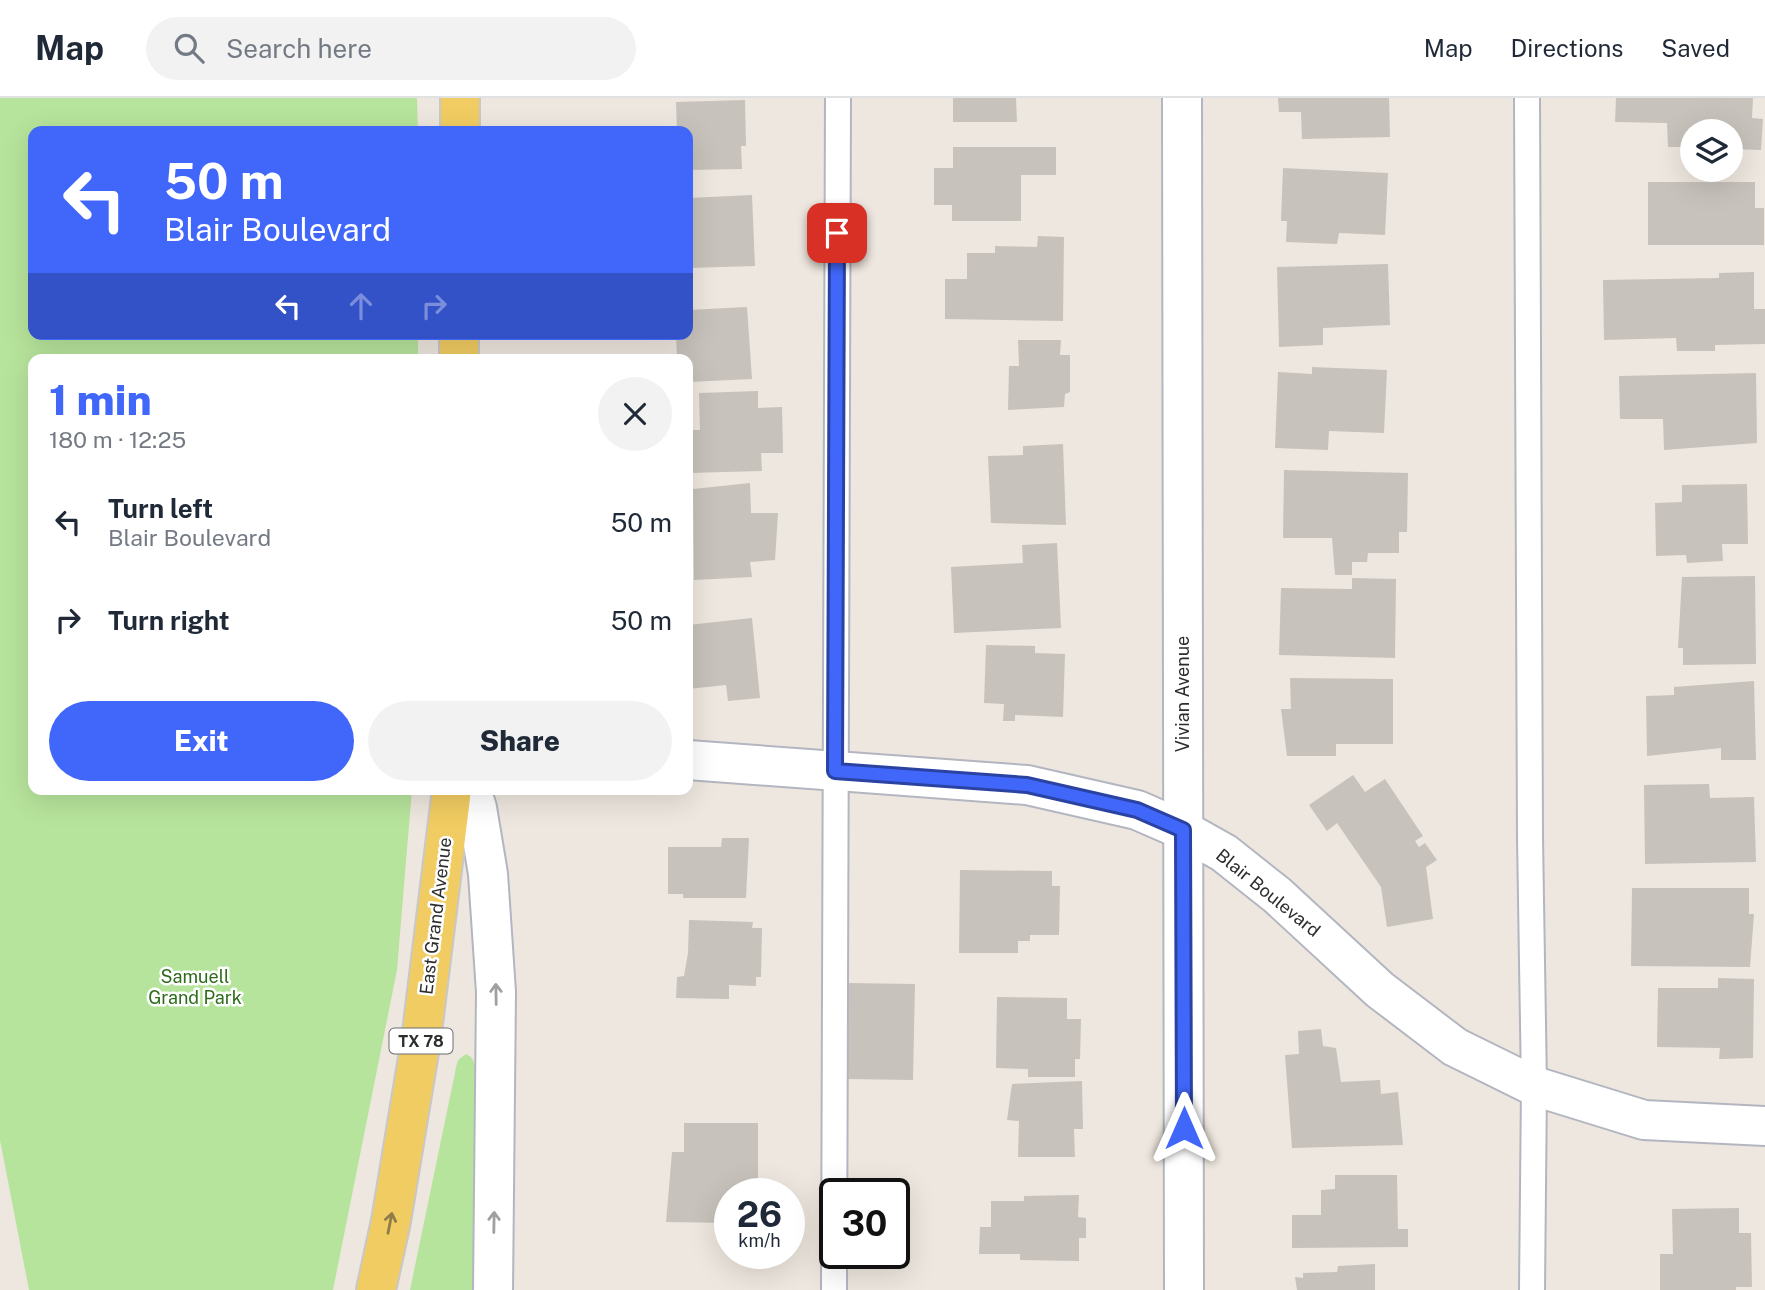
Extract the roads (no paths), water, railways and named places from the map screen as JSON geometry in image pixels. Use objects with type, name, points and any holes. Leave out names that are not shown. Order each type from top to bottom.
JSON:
[{"type":"main road","points":[[460,98],[460,126]]},
{"type":"main road","name":"East Grand Avenue","points":[[376,1290],[391,1221],[421,1040],[451,795]]},
{"type":"street","name":"Vivian Avenue","points":[[1182,98],[1184,1290]]},
{"type":"street","name":"Blair Boulevard","points":[[693,760],[1027,785],[1137,810],[1183,830],[1224,853],[1277,895],[1380,989],[1455,1047],[1534,1086],[1644,1120],[1765,1126]]},
{"type":"street","name":"East Grand Avenue","points":[[473,795],[488,874],[496,992],[493,1290]]},
{"type":"lane","points":[[834,1290],[838,98]]},
{"type":"lane","points":[[1528,98],[1530,823],[1534,1086],[1532,1290]]},
{"type":"park label","name":"Samuell Grand Park","points":[[195,987]]}]
